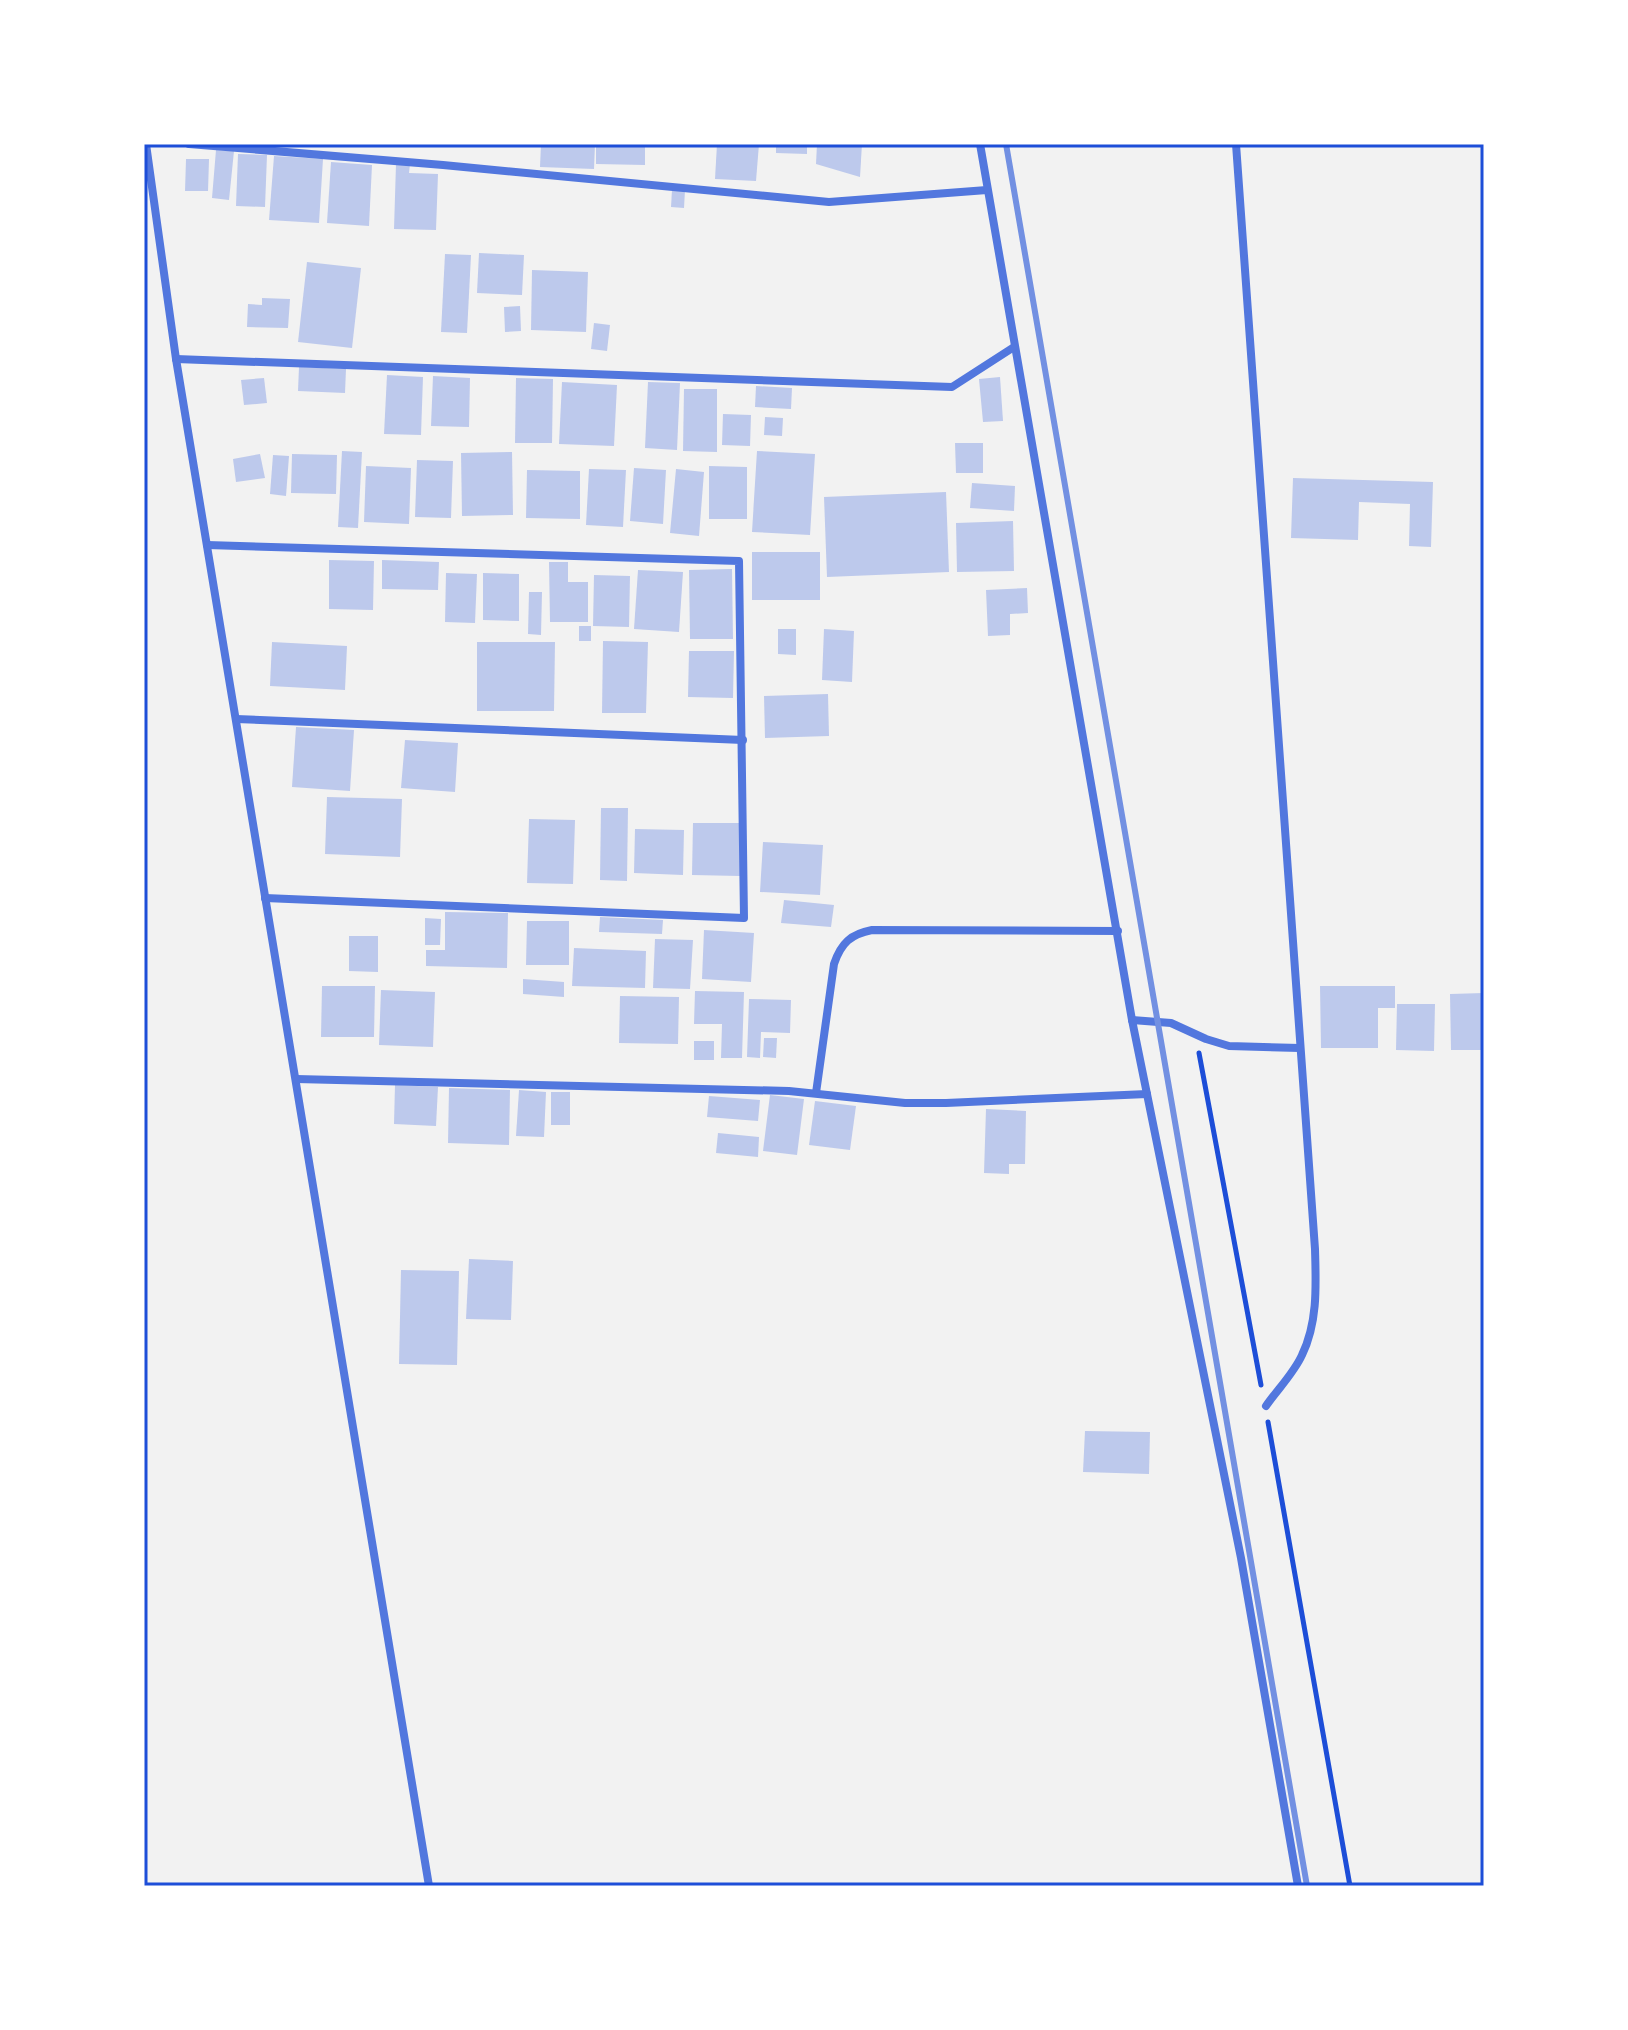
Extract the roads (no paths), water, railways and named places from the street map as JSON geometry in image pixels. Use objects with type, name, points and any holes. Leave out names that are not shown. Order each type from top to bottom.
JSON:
[{"type":"street","points":[[146,144],[176,359],[429,1886]]},
{"type":"street","points":[[189,144],[829,202],[987,190]]},
{"type":"street","points":[[980,144],[1132,1020],[1241,1558],[1298,1886]]},
{"type":"street","points":[[1236,144],[1315,1249],[1316,1296],[1312,1327],[1302,1356],[1266,1406]]},
{"type":"street","points":[[176,359],[952,387],[1014,347]]},
{"type":"street","points":[[207,545],[739,561],[744,918],[265,898]]},
{"type":"street","points":[[236,719],[743,740]]},
{"type":"street","points":[[816,1093],[834,964],[838,950],[847,939],[858,933],[872,930],[1118,931]]},
{"type":"street","points":[[1132,1020],[1171,1023],[1229,1046],[1300,1048]]},
{"type":"street","points":[[296,1079],[816,1093],[875,1100],[946,1103],[1147,1094]]},
{"type":"railway","points":[[1006,144],[1307,1886]]}]
